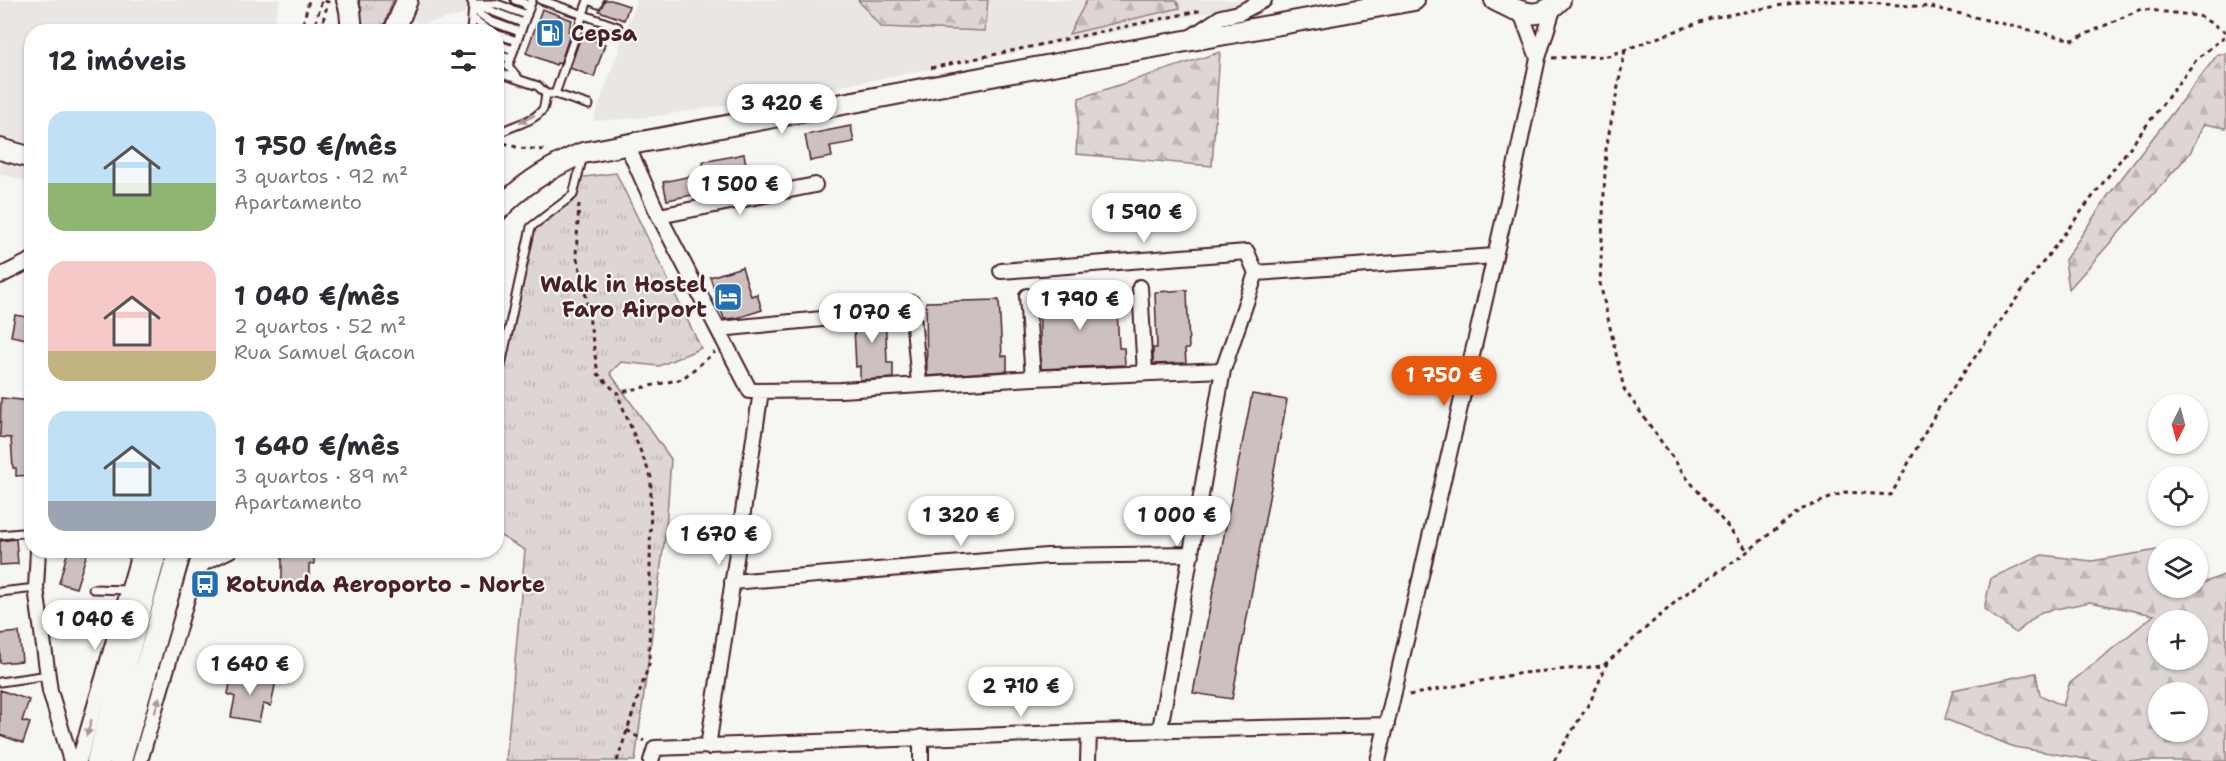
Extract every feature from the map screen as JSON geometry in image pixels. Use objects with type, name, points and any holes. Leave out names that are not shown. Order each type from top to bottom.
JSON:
[{"type":"main road","points":[[98,761],[154,558]]},
{"type":"main road","points":[[120,761],[178,558]]},
{"type":"street","points":[[347,0],[351,24]]},
{"type":"street","points":[[1184,42],[1221,17],[1239,13],[1264,0]]},
{"type":"street","points":[[504,204],[528,183],[554,167],[584,153],[1184,42],[1351,5],[1414,0]]},
{"type":"street","points":[[398,24],[409,1]]},
{"type":"street","points":[[1506,5],[1537,13],[1557,3]]},
{"type":"street","points":[[1378,761],[1495,256],[1538,58],[1557,3]]},
{"type":"street","points":[[1506,5],[1538,58]]},
{"type":"street","points":[[627,145],[659,216],[750,391],[841,390],[1033,378],[1224,370]]},
{"type":"street","points":[[0,149],[24,156]]},
{"type":"street","points":[[659,216],[815,185]]},
{"type":"street","points":[[1001,271],[1247,252],[1256,273],[1224,370],[1160,729]]},
{"type":"street","points":[[1256,273],[1495,256]]},
{"type":"street","points":[[0,276],[24,264]]},
{"type":"street","points":[[1140,287],[1145,373]]},
{"type":"street","points":[[1027,296],[1033,378]]},
{"type":"street","points":[[912,303],[919,384]]},
{"type":"street","points":[[719,329],[822,319]]},
{"type":"street","points":[[708,747],[761,391]]},
{"type":"street","points":[[732,582],[1047,556],[1192,554]]},
{"type":"street","points":[[38,558],[36,588],[50,692],[71,761]]},
{"type":"street","points":[[80,761],[138,558]]},
{"type":"street","points":[[140,761],[199,558]]},
{"type":"street","points":[[195,573],[207,558]]},
{"type":"street","points":[[653,755],[708,747],[921,737],[1160,729],[1387,725]]},
{"type":"street","points":[[1088,761],[1089,732]]},
{"type":"street","points":[[921,737],[921,761]]},
{"type":"lane","points":[[515,0],[524,3],[528,12]]},
{"type":"lane","points":[[520,80],[508,66],[532,0]]},
{"type":"lane","points":[[541,0],[618,27]]},
{"type":"lane","points":[[555,94],[588,0],[598,4],[599,0]]},
{"type":"lane","points":[[473,4],[497,4],[528,12]]},
{"type":"lane","points":[[472,24],[473,4]]},
{"type":"lane","points":[[473,4],[524,23]]},
{"type":"lane","points":[[473,4],[490,21],[498,24]]},
{"type":"lane","points":[[472,18],[480,24]]},
{"type":"lane","points":[[504,26],[520,32]]},
{"type":"lane","points":[[504,37],[517,41]]},
{"type":"lane","points":[[504,47],[514,50]]},
{"type":"lane","points":[[504,57],[511,59]]},
{"type":"lane","points":[[504,75],[538,86],[546,94],[555,94],[589,105]]},
{"type":"lane","points":[[504,130],[533,117],[544,108],[546,94]]},
{"type":"lane","points":[[504,351],[531,227],[573,195],[584,153]]},
{"type":"lane","points":[[0,535],[24,533]]},
{"type":"lane","points":[[0,592],[36,588]]},
{"type":"lane","points":[[93,589],[129,590]]},
{"type":"lane","points":[[0,682],[49,675]]},
{"type":"path","points":[[303,24],[309,0]]},
{"type":"path","points":[[315,24],[322,0],[328,2],[322,24]]},
{"type":"path","points":[[1393,698],[1522,673],[1603,666],[1681,597],[1748,551],[1800,510],[1845,492],[1891,495],[1938,409],[2031,278],[2196,60],[2226,34],[2199,16],[2141,9],[2073,40],[1931,7],[1812,0],[1711,18],[1608,56],[1538,58]]},
{"type":"path","points":[[1625,50],[1606,149],[1600,282],[1624,389],[1688,478],[1748,551]]},
{"type":"path","points":[[504,143],[519,148],[545,150],[554,167]]},
{"type":"path","points":[[573,195],[580,200],[577,215],[576,255],[584,284],[598,374],[617,393],[651,477],[649,664],[617,761]]},
{"type":"path","points":[[617,393],[682,379],[726,344]]},
{"type":"path","points":[[1554,761],[1592,700],[1608,662]]},
{"type":"path","points":[[627,730],[653,755]]},
{"type":"shaded area","points":[[0,0],[280,0],[273,24],[24,24],[24,180],[0,174]]},
{"type":"shaded area","points":[[347,0],[470,0],[464,15],[424,23],[380,14]]},
{"type":"shaded area","points":[[637,0],[1265,0],[1072,41],[821,90],[650,117],[593,121]]},
{"type":"green space","points":[[359,0],[393,0],[384,24],[362,24]]},
{"type":"green space","points":[[858,0],[988,0],[985,31],[881,27]]},
{"type":"green space","points":[[1087,0],[1176,0],[1180,8],[1069,34]]},
{"type":"green space","points":[[1220,52],[1212,166],[1076,154],[1079,98]]},
{"type":"green space","points":[[2218,54],[2226,54],[2226,128],[2204,124],[2190,153],[2069,289],[2065,260],[2107,197]]},
{"type":"green space","points":[[616,173],[701,348],[659,366],[621,362],[610,373],[671,459],[666,528],[635,761],[506,761],[525,550],[504,538],[504,355],[531,227],[573,195],[577,178]]},
{"type":"green space","points":[[2148,552],[2148,598],[2208,598],[2208,581],[2226,574],[2226,761],[2097,761],[2014,747],[1945,719],[1953,690],[2036,673],[2040,695],[2063,706],[2069,684],[2148,620],[2148,670],[2208,670],[2208,610],[2148,610],[2148,614],[2090,602],[2041,612],[2016,633],[1984,609],[1991,578],[2042,555],[2092,561]]},
{"type":"building","points":[[605,0],[629,6],[624,20],[599,11]]},
{"type":"building","name":"Cepsa","points":[[542,9],[572,20],[568,31],[571,32],[560,64],[556,65],[526,53]]},
{"type":"building","points":[[581,36],[605,44],[594,77],[570,68]]},
{"type":"building","points":[[851,126],[854,142],[830,146],[832,157],[810,161],[805,135]]},
{"type":"building","points":[[744,154],[749,181],[691,191],[692,195],[667,200],[663,182],[705,173],[703,162]]},
{"type":"building","name":"Walk in Hostel Faro Airport","points":[[742,267],[751,296],[757,294],[762,310],[737,318],[724,319],[710,277]]},
{"type":"building","points":[[1187,290],[1189,349],[1185,349],[1186,363],[1153,364],[1153,348],[1157,348],[1155,292]]},
{"type":"building","points":[[1116,292],[1119,348],[1124,348],[1125,365],[1041,369],[1039,296]]},
{"type":"building","points":[[999,300],[1002,356],[1007,356],[1007,371],[927,376],[926,302]]},
{"type":"building","points":[[885,307],[887,363],[893,363],[893,378],[860,380],[860,366],[856,367],[853,308]]},
{"type":"building","points":[[15,315],[24,317],[24,338],[11,336]]},
{"type":"building","points":[[1252,394],[1287,400],[1232,699],[1193,693]]},
{"type":"building","points":[[1,398],[24,400],[24,475],[16,476],[16,468],[13,468],[11,438],[0,437]]},
{"type":"building","points":[[16,539],[18,564],[0,565],[0,541]]},
{"type":"building","points":[[66,558],[85,558],[76,588],[59,583]]},
{"type":"building","points":[[282,558],[314,558],[314,564],[309,564],[309,588],[282,587]]},
{"type":"building","points":[[19,632],[22,661],[0,663],[0,634]]},
{"type":"building","points":[[232,672],[276,680],[271,706],[263,704],[259,722],[231,717],[235,697],[228,694]]},
{"type":"building","points":[[0,690],[29,700],[22,721],[30,723],[23,743],[0,735]]},
{"type":"place","name":"Cepsa","points":[[550,33]]},
{"type":"place","name":"Walk in Hostel Faro Airport","points":[[728,297]]},
{"type":"place","name":"Rotunda Aeroporto - Norte","points":[[205,584]]}]
